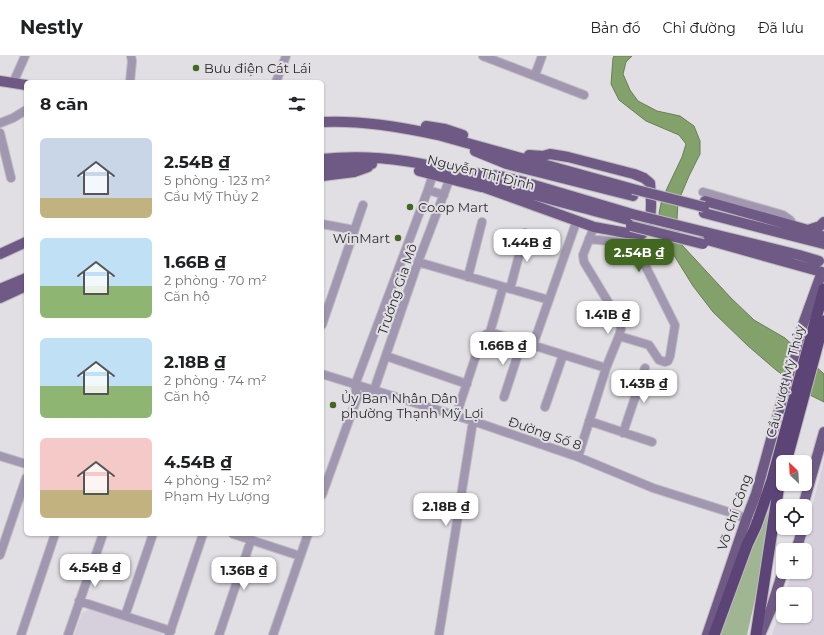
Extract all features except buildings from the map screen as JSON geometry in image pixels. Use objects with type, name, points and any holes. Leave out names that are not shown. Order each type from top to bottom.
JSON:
[{"type":"highway","name":"Cầu vượt Mỹ Thủy","points":[[783,455],[824,289]]},
{"type":"highway","name":"Cầu vượt Mỹ Thủy","points":[[788,455],[824,321]]},
{"type":"highway","name":"Võ Chí Công","points":[[714,635],[748,545],[776,483]]},
{"type":"highway","points":[[756,635],[776,483]]},
{"type":"main road","points":[[0,81],[24,85]]},
{"type":"main road","name":"Nguyễn Thị Định","points":[[327,122],[351,117],[375,118],[445,129],[529,158]]},
{"type":"main road","name":"Nguyễn Thị Định","points":[[327,122],[378,125],[438,135],[529,158],[633,189]]},
{"type":"main road","name":"Nguyễn Thị Định","points":[[438,135],[507,164],[633,189]]},
{"type":"main road","points":[[483,187],[594,226],[626,233],[642,234],[647,230],[651,198],[650,183],[644,178],[568,157],[550,154],[529,158]]},
{"type":"main road","name":"Nguyễn Thị Định","points":[[324,160],[348,157],[371,161]]},
{"type":"main road","name":"Nguyễn Thị Định","points":[[324,167],[371,161],[398,160],[632,220]]},
{"type":"main road","points":[[324,176],[354,172],[366,168],[371,161]]},
{"type":"main road","name":"Nguyễn Thị Định","points":[[454,174],[480,173],[500,176],[632,220]]},
{"type":"main road","name":"Nguyễn Thị Định","points":[[454,174],[473,184],[483,187],[496,187],[632,220]]},
{"type":"main road","points":[[496,187],[508,187]]},
{"type":"main road","points":[[633,189],[704,203],[794,226],[824,237]]},
{"type":"main road","points":[[704,203],[824,244],[819,261],[823,273]]},
{"type":"main road","points":[[632,220],[704,238],[823,273]]},
{"type":"main road","points":[[808,230],[820,226],[824,222]]},
{"type":"main road","points":[[704,238],[799,255],[819,261]]},
{"type":"main road","points":[[0,249],[24,239]]},
{"type":"main road","points":[[0,254],[24,243]]},
{"type":"main road","name":"Võ Chí Công","points":[[707,635],[756,494],[802,327],[823,273]]},
{"type":"main road","points":[[0,289],[24,279]]},
{"type":"main road","points":[[0,298],[24,287]]},
{"type":"main road","points":[[805,499],[824,432]]},
{"type":"main road","points":[[760,635],[771,609],[780,579]]},
{"type":"main road","points":[[768,635],[787,579]]},
{"type":"street","points":[[13,83],[25,56]]},
{"type":"street","points":[[130,80],[131,56]]},
{"type":"street","points":[[277,80],[286,56]]},
{"type":"street","points":[[483,56],[584,95]]},
{"type":"street","points":[[535,75],[542,56]]},
{"type":"street","points":[[0,123],[13,118],[24,111]]},
{"type":"street","points":[[0,133],[11,178]]},
{"type":"street","name":"Trương Gia Mô","points":[[324,489],[357,398],[356,385],[434,170]]},
{"type":"street","name":"Trương Gia Mô","points":[[374,390],[418,262],[444,195],[454,174]]},
{"type":"street","points":[[428,190],[444,195]]},
{"type":"street","points":[[704,203],[783,215],[790,220],[794,226]]},
{"type":"street","points":[[324,319],[363,205]]},
{"type":"street","points":[[533,346],[577,220]]},
{"type":"street","points":[[468,277],[482,222]]},
{"type":"street","points":[[324,224],[354,230]]},
{"type":"street","points":[[578,457],[606,368],[621,329],[619,320],[584,262],[583,255],[594,226]]},
{"type":"street","points":[[490,332],[507,288],[525,233]]},
{"type":"street","points":[[589,239],[627,243],[636,247],[675,325],[670,356],[668,361],[665,362],[659,360],[649,345],[619,336]]},
{"type":"street","points":[[418,262],[549,300]]},
{"type":"street","points":[[456,416],[481,340],[485,334],[490,332],[606,368]]},
{"type":"street","points":[[504,397],[522,342]]},
{"type":"street","points":[[545,406],[563,354]]},
{"type":"street","points":[[386,356],[467,384]]},
{"type":"street","points":[[623,433],[645,368]]},
{"type":"street","name":"Đường Số 8","points":[[324,375],[473,421],[578,457],[653,488],[738,515],[756,526]]},
{"type":"street","points":[[357,398],[374,390]]},
{"type":"street","points":[[439,635],[473,421]]},
{"type":"street","points":[[589,421],[652,442]]},
{"type":"street","points":[[0,456],[24,463]]},
{"type":"street","points":[[0,555],[24,484]]},
{"type":"street","points":[[21,635],[54,536]]},
{"type":"street","points":[[68,635],[102,536]]},
{"type":"street","points":[[125,616],[152,536]]},
{"type":"street","points":[[79,601],[170,633],[202,536]]},
{"type":"street","points":[[239,536],[300,556]]},
{"type":"street","points":[[273,635],[307,536]]},
{"type":"street","points":[[218,635],[251,540]]},
{"type":"shaded area","points":[[614,56],[632,56],[626,62],[623,74],[630,90],[638,101],[657,111],[680,116],[694,126],[700,141],[700,154],[678,202],[677,219],[682,245],[731,298],[754,320],[785,338],[824,374],[824,402],[810,395],[776,370],[747,345],[713,312],[693,286],[667,244],[659,213],[662,199],[682,157],[686,144],[679,135],[646,121],[619,100],[611,84]]},
{"type":"shaded area","points":[[824,460],[824,635],[772,635],[776,623],[812,623],[812,587],[787,587],[790,579],[812,579],[812,543],[801,543],[804,535],[812,535],[812,507]]},
{"type":"shaded area","points":[[770,508],[759,582],[747,635],[717,635],[731,596]]},
{"type":"shaded area","points":[[89,609],[163,635],[74,635],[82,613]]},
{"type":"place","name":"Bưu điện Cát Lái","points":[[196,68]]},
{"type":"place","name":"Co.op Mart","points":[[410,207]]},
{"type":"place","name":"WinMart","points":[[398,238]]},
{"type":"place","name":"Ủy Ban Nhân Dân phường Thạnh Mỹ Lợi","points":[[333,405]]}]
